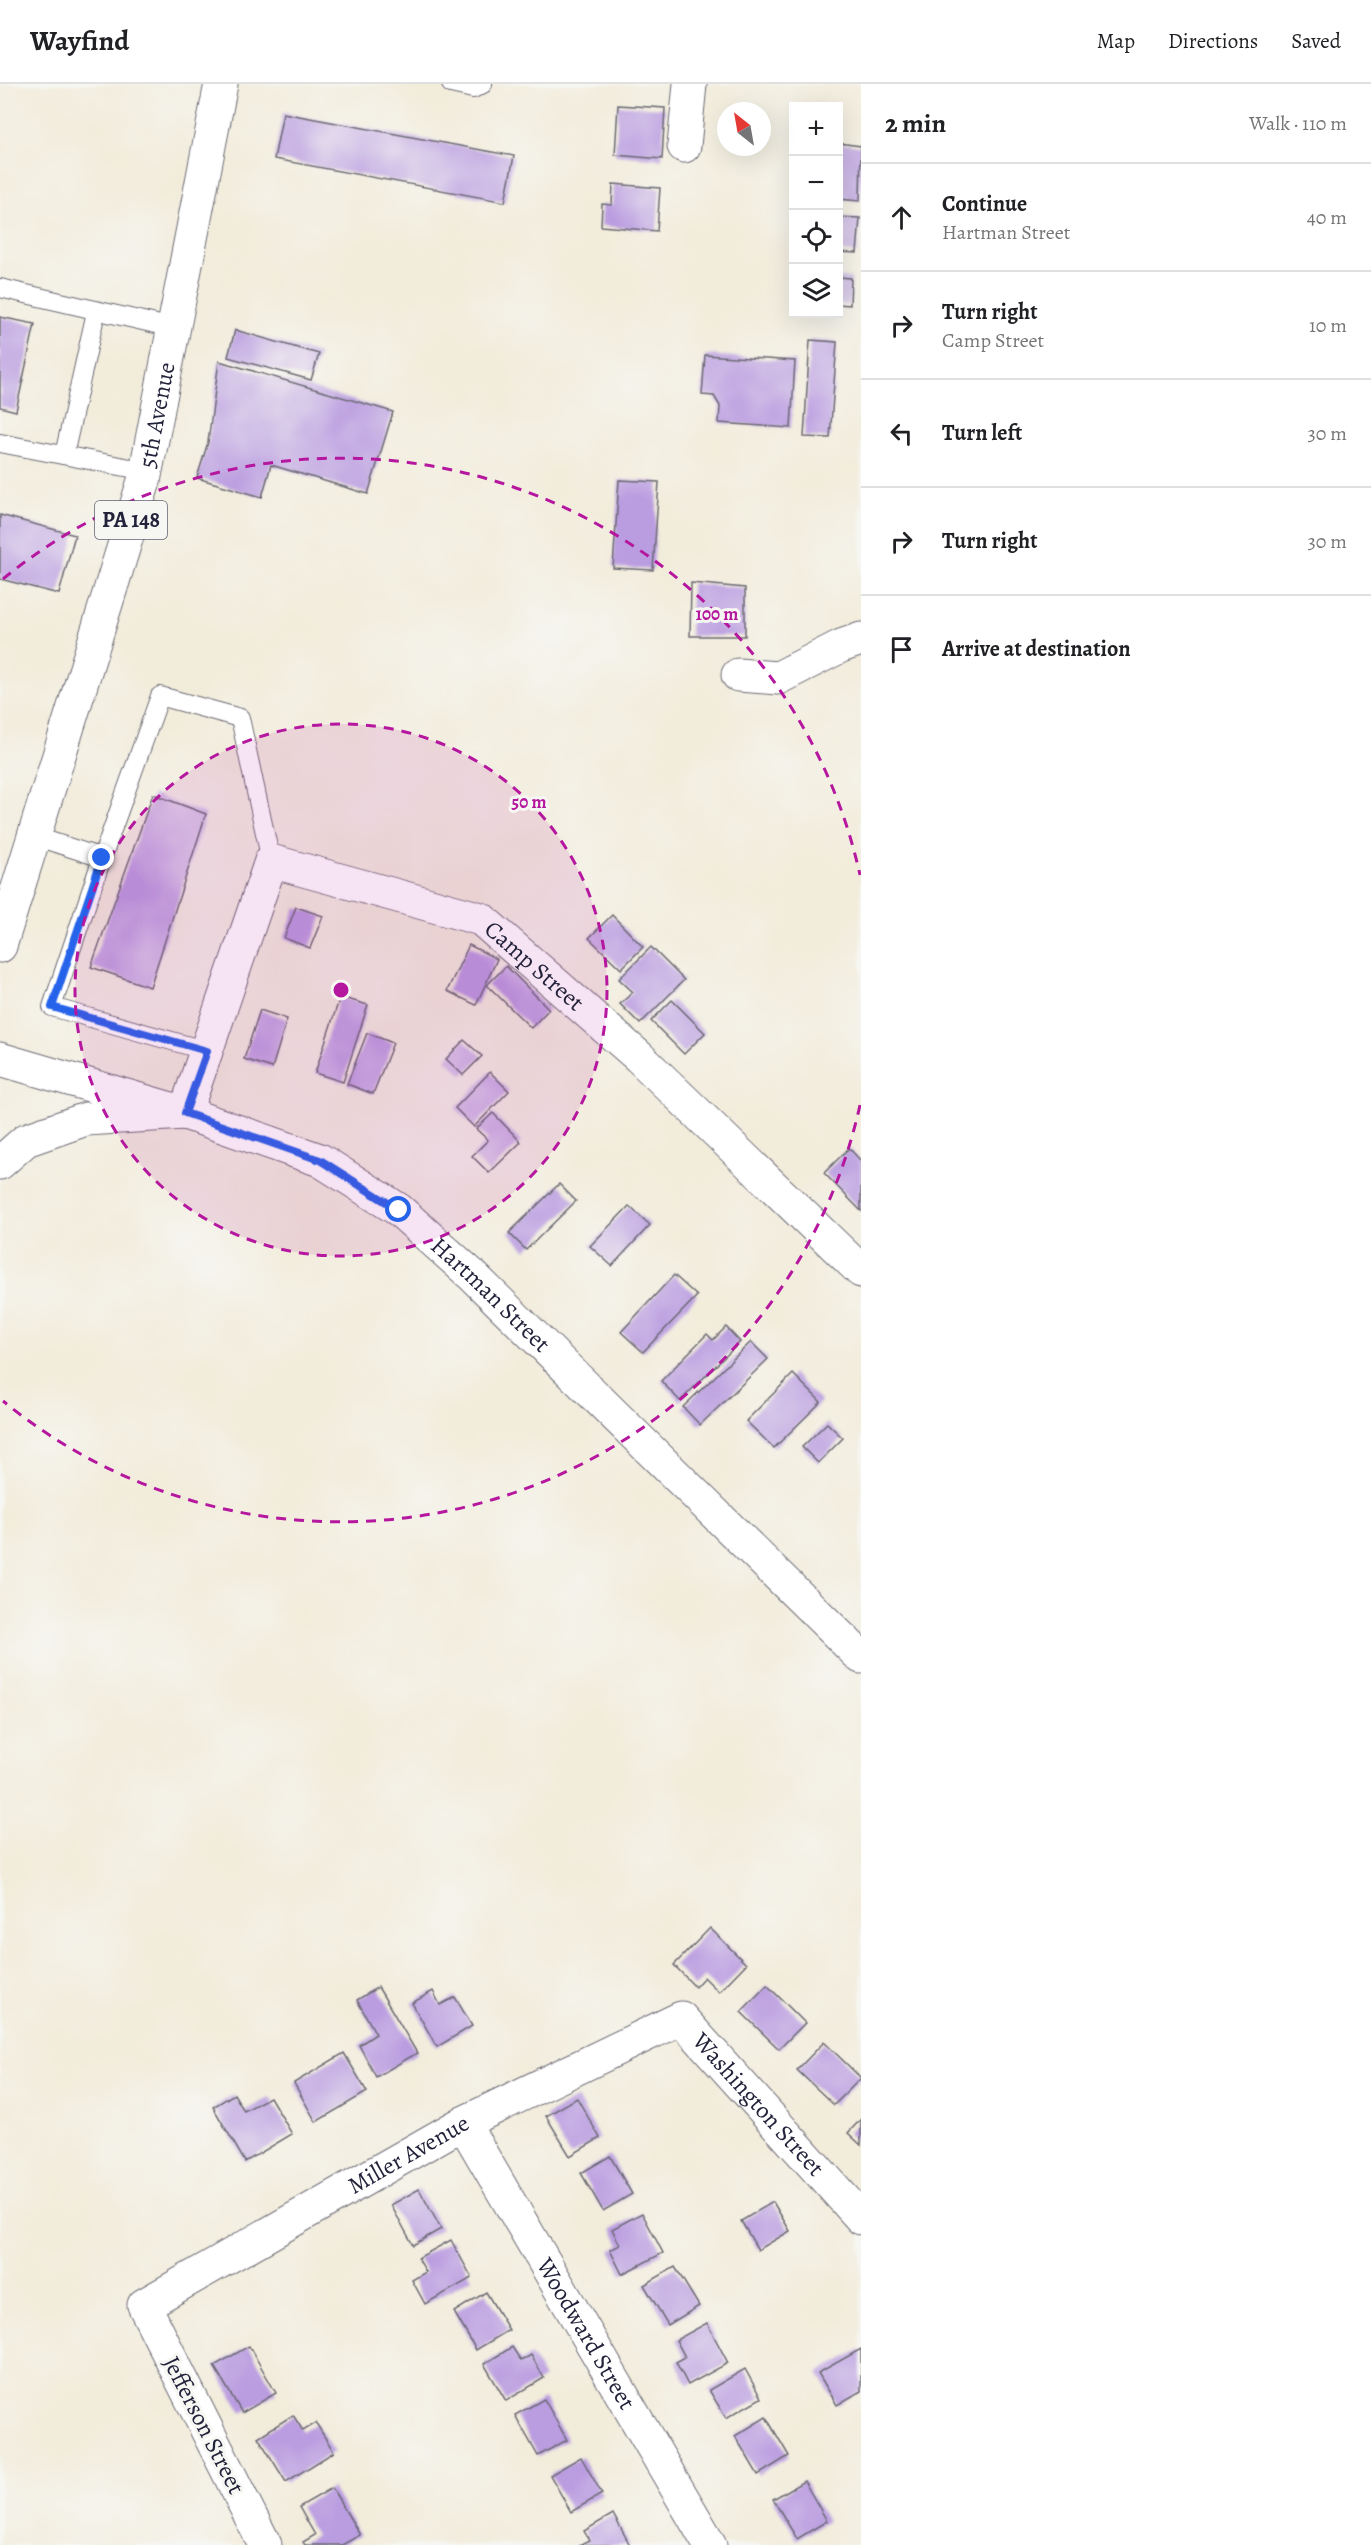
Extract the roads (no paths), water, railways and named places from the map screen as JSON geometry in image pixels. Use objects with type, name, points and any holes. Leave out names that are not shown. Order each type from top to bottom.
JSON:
[{"type":"street","name":"5th Avenue","points":[[0,946],[146,471],[221,84]]},
{"type":"street","points":[[684,146],[690,84]]},
{"type":"street","points":[[738,675],[778,678],[841,646],[861,639]]},
{"type":"street","points":[[0,1163],[26,1140],[86,1119],[185,1113],[271,861]]},
{"type":"street","name":"Camp Street","points":[[271,861],[481,919],[639,1057],[861,1271]]},
{"type":"street","name":"Hartman Street","points":[[0,1059],[185,1113],[320,1160],[399,1210],[473,1276],[861,1657]]},
{"type":"street","name":"Miller Avenue","points":[[144,2305],[463,2123],[681,2018]]},
{"type":"street","name":"Washington Street","points":[[681,2018],[861,2218]]},
{"type":"street","name":"Woodward Street","points":[[463,2123],[710,2545]]},
{"type":"street","name":"Jefferson Street","points":[[144,2305],[264,2545]]},
{"type":"lane","points":[[451,84],[473,89],[483,84]]},
{"type":"lane","points":[[0,288],[173,328]]},
{"type":"lane","points":[[64,455],[96,312]]},
{"type":"lane","points":[[0,443],[146,471]]},
{"type":"lane","points":[[207,1051],[52,1007],[160,696],[240,718],[271,861]]},
{"type":"lane","points":[[34,836],[102,858]]}]
